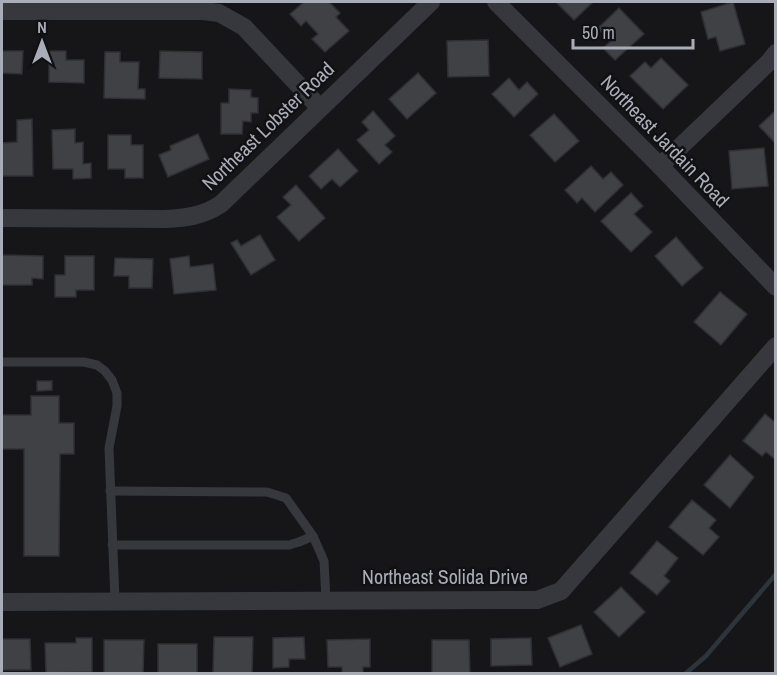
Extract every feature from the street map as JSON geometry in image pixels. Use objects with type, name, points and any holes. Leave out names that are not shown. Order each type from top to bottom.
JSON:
[{"type":"street","name":"Northeast Lobster Road","points":[[2,218],[165,219],[200,215],[221,204],[431,2]]},
{"type":"street","name":"Northeast Jardain Road","points":[[496,2],[660,166],[776,287]]},
{"type":"street","points":[[2,11],[203,11],[219,13],[243,27],[320,108]]},
{"type":"street","points":[[660,166],[776,53]]},
{"type":"street","name":"Northeast Solida Drive","points":[[2,602],[537,600],[561,591],[776,346]]},
{"type":"lane","points":[[2,362],[84,362],[97,365],[112,380],[117,393],[117,406],[109,448],[115,601]]},
{"type":"lane","points":[[110,491],[267,492],[286,498],[313,536],[324,561],[326,600]]},
{"type":"lane","points":[[112,545],[289,545],[313,536]]},
{"type":"building","points":[[304,2],[329,2],[340,13],[336,17],[349,31],[325,52],[312,39],[318,34],[306,21],[301,26],[290,14]]},
{"type":"building","points":[[556,2],[593,2],[574,20]]},
{"type":"building","points":[[733,2],[745,44],[720,51],[716,37],[708,39],[701,12]]},
{"type":"building","points":[[619,8],[644,34],[615,60],[603,48],[610,42],[598,28]]},
{"type":"building","points":[[488,40],[489,76],[448,77],[447,41]]},
{"type":"building","points":[[2,51],[23,51],[22,74],[2,73]]},
{"type":"building","points":[[49,51],[66,51],[66,60],[84,60],[84,83],[49,82]]},
{"type":"building","points":[[160,51],[202,52],[202,79],[159,78]]},
{"type":"building","points":[[105,52],[120,52],[120,62],[139,62],[138,89],[145,89],[145,99],[104,98]]},
{"type":"building","points":[[661,58],[688,85],[663,109],[630,76],[645,62],[651,68]]},
{"type":"building","points":[[418,73],[436,93],[407,119],[389,99]]},
{"type":"building","points":[[509,78],[519,90],[527,82],[538,94],[514,117],[492,94]]},
{"type":"building","points":[[229,89],[251,90],[251,97],[258,98],[258,113],[251,113],[251,122],[243,121],[242,134],[221,134],[221,103],[229,103]]},
{"type":"building","points":[[776,110],[776,144],[759,126]]},
{"type":"building","points":[[373,111],[395,136],[385,145],[392,152],[379,164],[357,140],[369,130],[362,122]]},
{"type":"building","points":[[554,114],[579,141],[555,162],[530,135]]},
{"type":"building","points":[[32,119],[33,176],[2,176],[2,143],[17,142],[17,120]]},
{"type":"building","points":[[75,129],[75,143],[83,142],[83,164],[91,163],[91,178],[73,179],[73,169],[53,169],[52,130]]},
{"type":"building","points":[[198,134],[209,159],[168,177],[159,155],[171,150],[170,146]]},
{"type":"building","points":[[108,135],[131,135],[131,145],[143,145],[143,178],[125,178],[125,169],[108,169]]},
{"type":"building","points":[[764,148],[768,186],[732,189],[729,151]]},
{"type":"building","points":[[338,149],[358,171],[340,187],[332,179],[321,189],[309,176]]},
{"type":"building","points":[[591,166],[603,179],[611,172],[623,185],[595,212],[582,198],[577,203],[565,190]]},
{"type":"building","points":[[296,185],[325,218],[299,241],[277,217],[291,205],[283,197]]},
{"type":"building","points":[[631,193],[643,206],[634,214],[652,232],[631,252],[601,221]]},
{"type":"building","points":[[260,235],[275,260],[251,275],[231,243],[237,240],[241,246]]},
{"type":"building","points":[[676,237],[703,268],[682,286],[655,256]]},
{"type":"building","points":[[2,255],[43,256],[43,279],[32,278],[32,285],[2,285]]},
{"type":"building","points":[[65,256],[94,256],[94,290],[76,290],[76,297],[55,297],[55,275],[65,275]]},
{"type":"building","points":[[189,256],[190,267],[213,264],[216,290],[174,294],[170,259]]},
{"type":"building","points":[[115,258],[153,259],[152,288],[129,288],[129,276],[114,276]]},
{"type":"building","points":[[720,292],[747,314],[721,345],[694,322]]},
{"type":"building","points":[[37,381],[52,381],[52,390],[37,391]]},
{"type":"building","points":[[31,396],[59,396],[59,423],[74,423],[74,454],[60,454],[59,556],[24,556],[24,449],[2,449],[2,415],[31,415]]},
{"type":"building","points":[[765,414],[776,423],[776,460],[766,452],[762,456],[743,441]]},
{"type":"building","points":[[730,455],[754,477],[730,508],[704,485]]},
{"type":"building","points":[[692,500],[716,520],[709,528],[719,537],[703,555],[669,527]]},
{"type":"building","points":[[657,541],[678,558],[664,576],[670,581],[657,595],[630,573]]},
{"type":"building","points":[[621,587],[645,612],[619,637],[594,612]]},
{"type":"building","points":[[581,625],[592,654],[560,667],[548,638]]},
{"type":"building","points":[[214,637],[253,637],[252,673],[213,673]]},
{"type":"building","points":[[304,637],[305,659],[289,659],[289,667],[273,668],[273,638]]},
{"type":"building","points":[[76,638],[92,638],[92,672],[46,673],[45,643],[76,643]]},
{"type":"building","points":[[531,638],[532,665],[491,666],[491,639]]},
{"type":"building","points":[[2,639],[30,639],[31,670],[2,670]]},
{"type":"building","points":[[370,639],[370,667],[363,667],[363,674],[342,674],[342,667],[328,667],[327,640]]},
{"type":"building","points":[[104,640],[144,640],[143,674],[104,674]]},
{"type":"building","points":[[432,640],[469,640],[470,674],[432,674]]},
{"type":"building","points":[[158,644],[197,644],[197,674],[158,674]]},
{"type":"waterway","points":[[685,674],[706,656],[776,574]]}]
